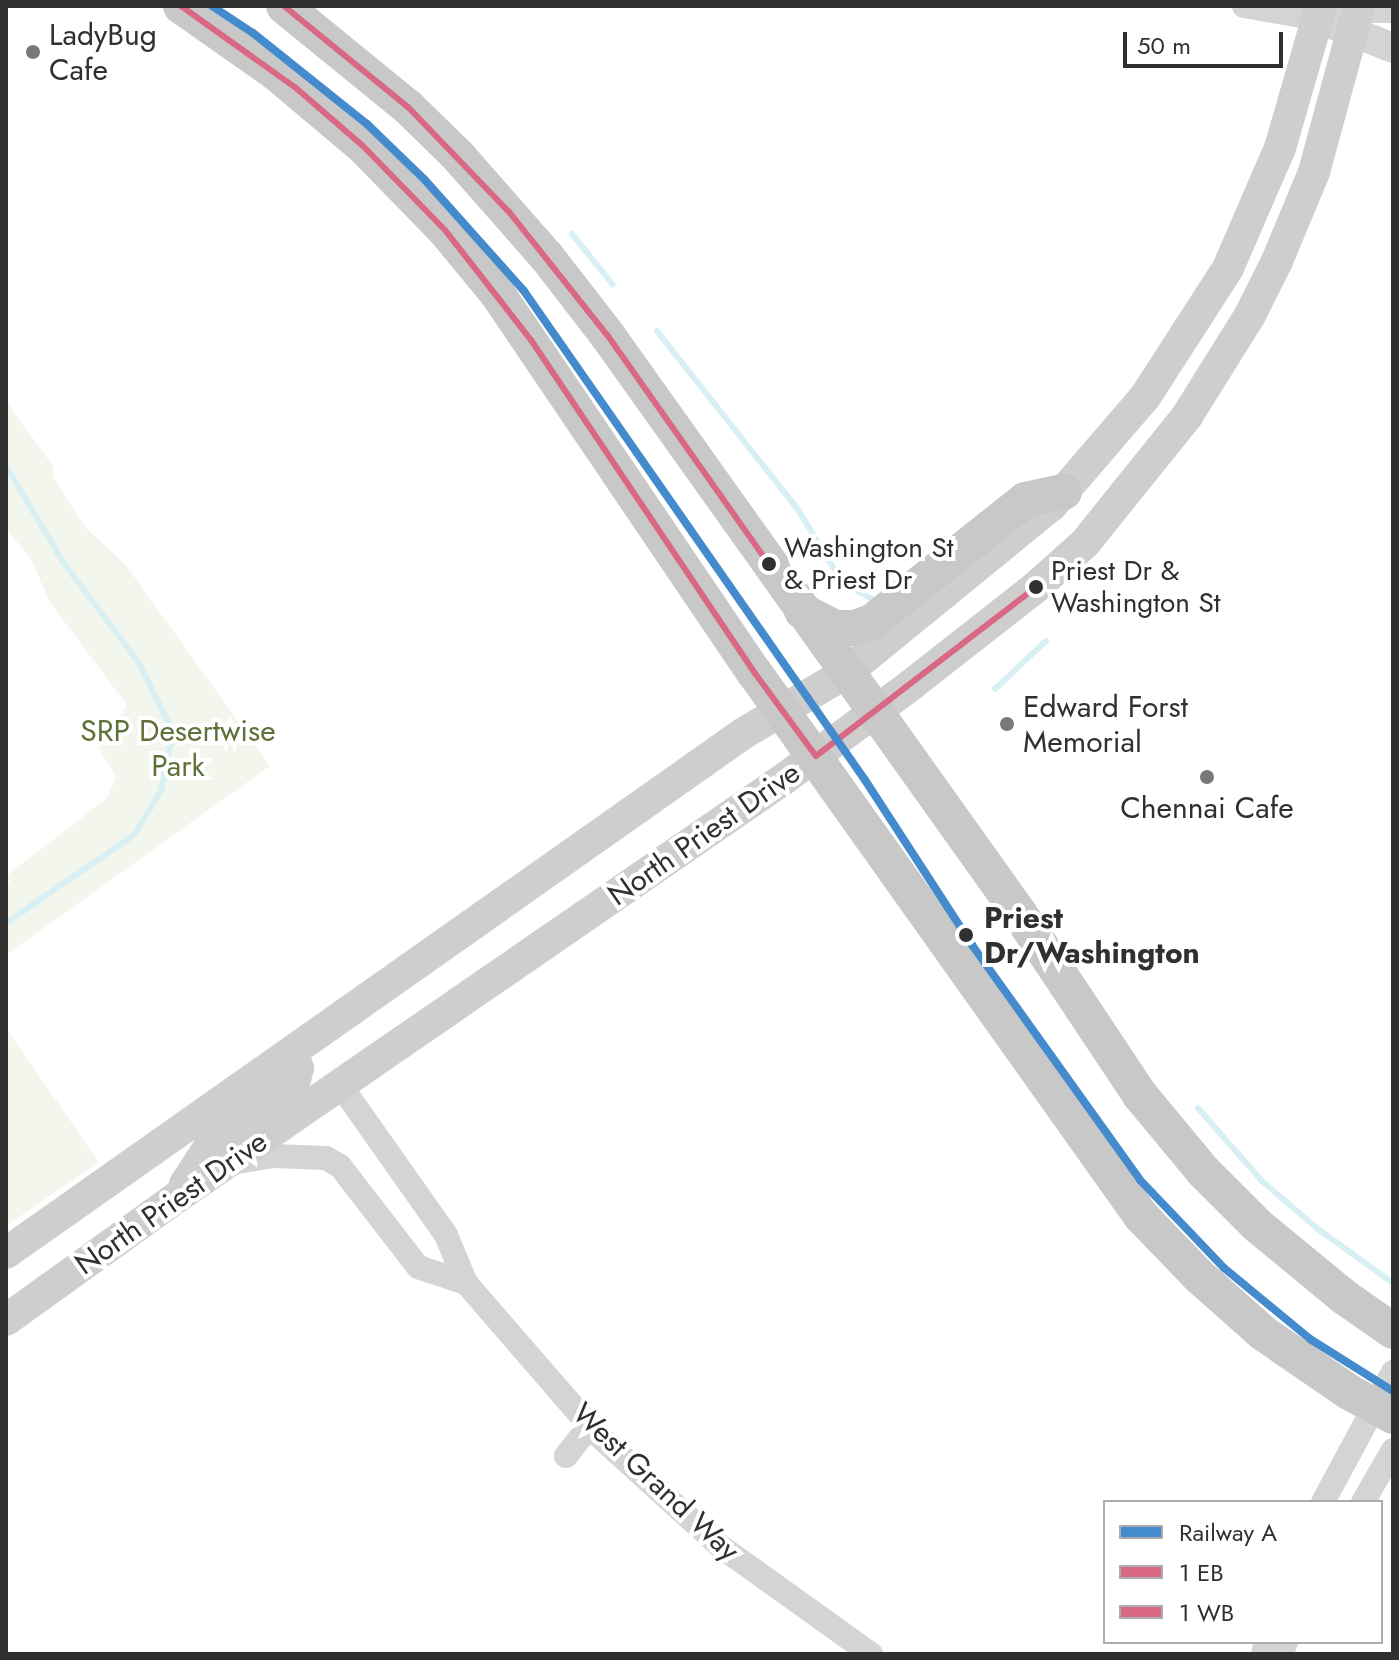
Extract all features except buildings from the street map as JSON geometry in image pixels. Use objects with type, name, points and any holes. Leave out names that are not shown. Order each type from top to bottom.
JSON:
[{"type":"main road","points":[[181,6],[317,106],[363,146],[445,230],[531,340],[782,709],[1120,1191],[1141,1216],[1200,1277],[1263,1333],[1384,1411]]},
{"type":"main road","points":[[284,6],[408,107],[510,213],[608,336],[1019,913],[1140,1095],[1257,1225],[1343,1296],[1393,1331]]},
{"type":"main road","name":"North Priest Drive","points":[[6,1253],[782,709],[847,672],[1015,538],[1064,492],[1145,397],[1228,268],[1280,148],[1320,12]]},
{"type":"main road","name":"North Priest Drive","points":[[6,1320],[177,1197],[816,756],[1036,587],[1085,543],[1187,416],[1250,315],[1284,247],[1314,172],[1357,16]]},
{"type":"main road","points":[[802,610],[835,628],[855,628],[873,621],[1025,500],[1064,492]]},
{"type":"main road","points":[[177,1197],[208,1149],[284,1096],[298,1068],[292,1052]]},
{"type":"street","points":[[1244,6],[1357,16],[1393,8]]},
{"type":"street","points":[[1357,16],[1393,48]]},
{"type":"street","name":"West Grand Way","points":[[341,1086],[446,1235],[466,1283],[590,1425],[720,1546],[871,1654]]},
{"type":"street","points":[[225,1164],[273,1156],[326,1158],[340,1166],[418,1267],[466,1283]]},
{"type":"street","points":[[1324,1500],[1384,1411],[1393,1372]]},
{"type":"street","points":[[566,1456],[590,1425]]},
{"type":"street","points":[[1364,1500],[1393,1450]]},
{"type":"green space","name":"SRP Desertwise Park","points":[[6,401],[53,466],[54,478],[85,527],[125,564],[270,766],[6,955],[6,885],[10,882],[6,876],[106,799],[116,778],[99,748],[127,705],[49,601],[32,561],[6,528]]},
{"type":"green space","points":[[6,1028],[99,1162],[6,1226]]},
{"type":"waterway","points":[[572,234],[613,285]]},
{"type":"waterway","points":[[657,331],[797,508],[842,582],[877,602]]},
{"type":"waterway","points":[[6,466],[63,562],[139,663],[173,732],[161,791],[134,835],[6,923]]},
{"type":"waterway","points":[[995,689],[1046,641]]},
{"type":"waterway","points":[[1198,1108],[1262,1181],[1318,1229],[1393,1283]]},
{"type":"rail line","name":"A","points":[[212,6],[253,33],[367,124],[424,179],[524,291],[865,780],[972,945],[1140,1180],[1224,1268],[1310,1339],[1393,1391]]},
{"type":"transit line","points":[[181,6],[296,88],[363,146],[445,230],[531,340],[754,672],[816,756],[1036,587]]},
{"type":"transit line","points":[[284,6],[408,107],[510,213],[608,336],[771,567]]},
{"type":"place","name":"LadyBug Cafe","points":[[33,52]]},
{"type":"place","name":"Washington St & Priest Dr","points":[[769,564]]},
{"type":"place","name":"Priest Dr & Washington St","points":[[1036,587]]},
{"type":"place","name":"Edward Forst Memorial","points":[[1007,724]]},
{"type":"place","name":"Chennai Cafe","points":[[1207,777]]},
{"type":"place","name":"Priest Dr/Washington","points":[[966,935]]}]
